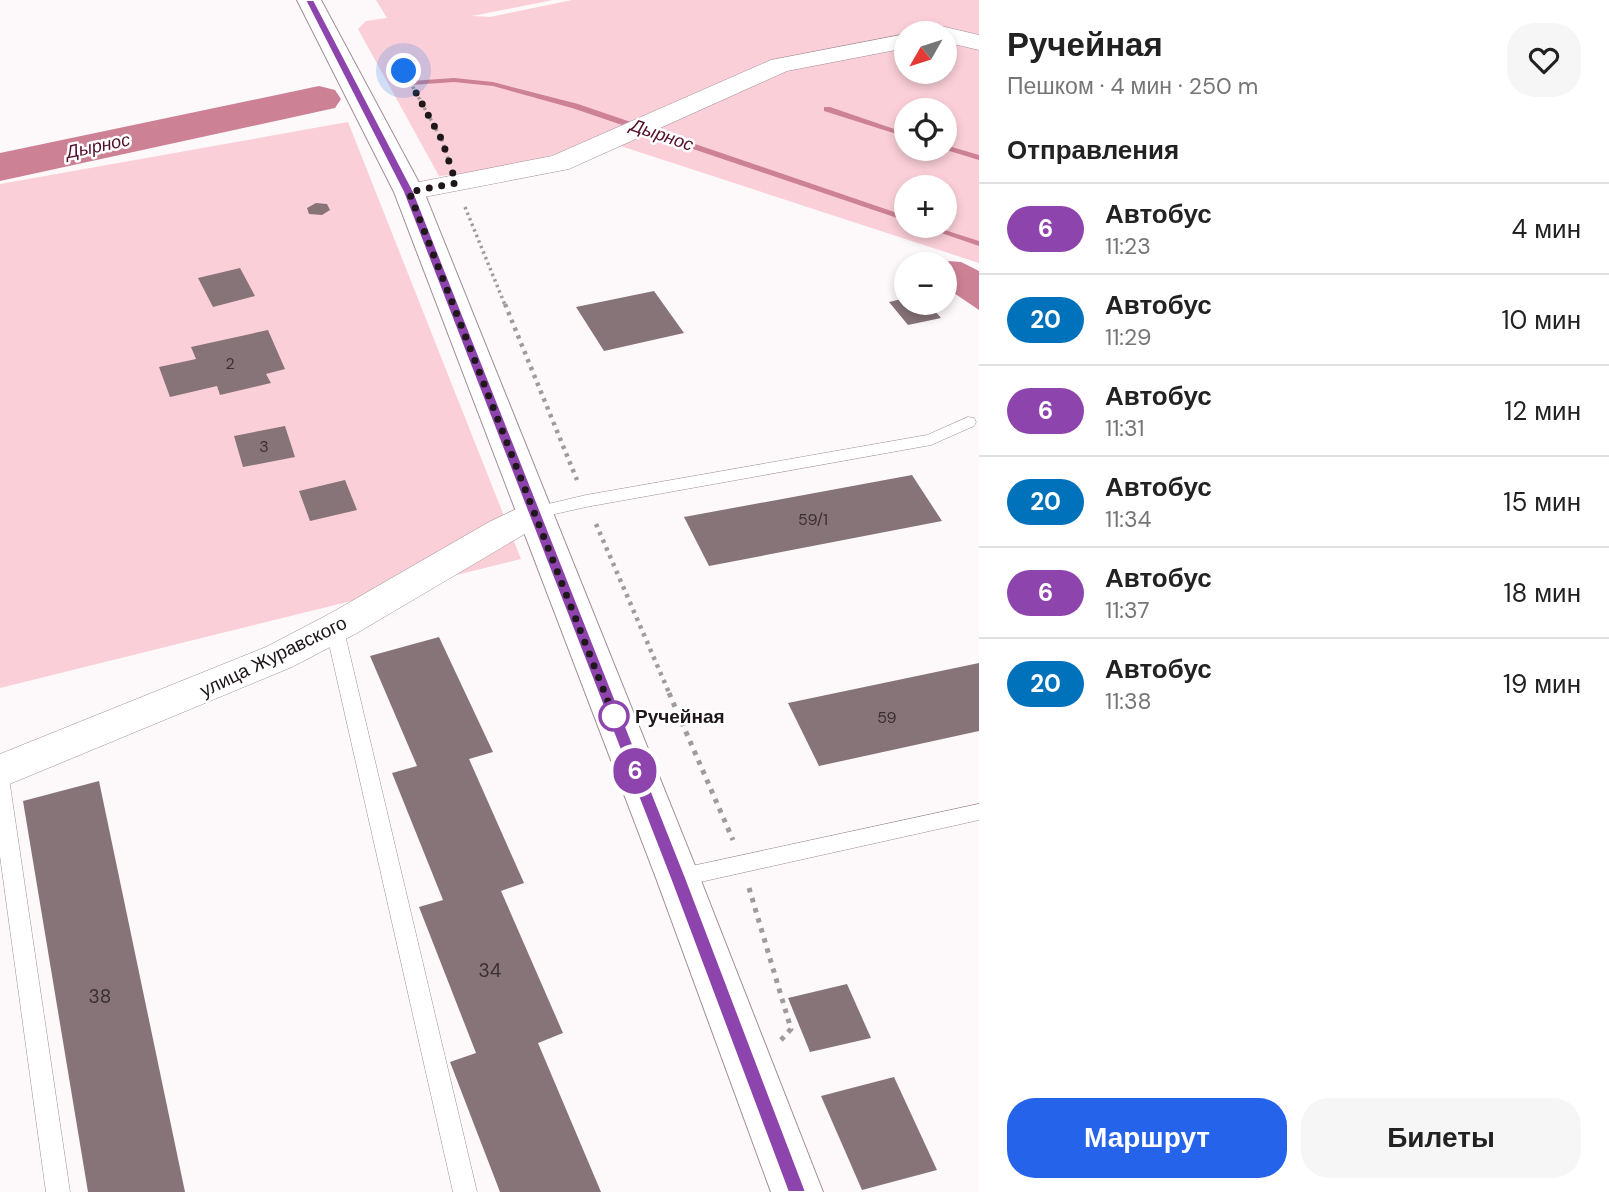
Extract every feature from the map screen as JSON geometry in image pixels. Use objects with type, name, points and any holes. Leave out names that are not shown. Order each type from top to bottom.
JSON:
[{"type":"street","points":[[310,0],[409,192],[678,878],[797,1192]]},
{"type":"street","points":[[957,31],[979,28]]},
{"type":"street","points":[[957,37],[979,43]]},
{"type":"street","points":[[409,192],[559,163],[780,65],[894,43]]},
{"type":"street","name":"улица Журавского","points":[[5,768],[216,686],[315,639],[465,549],[533,513]]},
{"type":"lane","points":[[533,513],[586,501],[931,440],[968,422]]},
{"type":"lane","points":[[334,626],[465,1192]]},
{"type":"lane","points":[[5,768],[58,1192]]},
{"type":"lane","points":[[678,878],[979,813]]},
{"type":"path","points":[[404,71],[442,140],[472,229],[742,864],[791,1029],[785,1039],[743,1052]]},
{"type":"shaded area","points":[[376,0],[553,0],[472,16],[490,17],[572,0],[979,0],[979,263],[957,256],[957,252],[945,252],[902,238],[957,238],[957,175],[894,175],[894,235],[599,139],[520,164],[439,176],[358,29],[366,21],[387,18]]},
{"type":"shaded area","points":[[348,122],[521,559],[0,688],[0,184]]},
{"type":"shaded area","points":[[957,262],[979,271],[979,310],[957,295]]},
{"type":"building","points":[[316,203],[327,204],[330,210],[322,215],[309,214],[307,208]]},
{"type":"building","points":[[240,268],[255,296],[213,307],[198,278]]},
{"type":"building","points":[[654,291],[684,333],[604,351],[576,307]]},
{"type":"building","points":[[900,315],[938,315],[941,318],[908,325]]},
{"type":"building","points":[[268,330],[285,369],[266,374],[271,383],[220,395],[217,386],[170,397],[159,367],[196,359],[191,347]]},
{"type":"building","points":[[285,426],[295,457],[243,467],[234,436]]},
{"type":"building","points":[[912,475],[942,521],[709,566],[684,517]]},
{"type":"building","points":[[345,480],[357,510],[310,521],[299,491]]},
{"type":"building","points":[[439,637],[493,752],[469,759],[524,883],[501,891],[563,1033],[538,1043],[601,1192],[500,1192],[450,1062],[476,1053],[419,907],[443,900],[392,773],[417,766],[370,656]]},
{"type":"building","points":[[979,663],[979,731],[819,766],[788,703]]},
{"type":"building","points":[[99,781],[185,1192],[88,1192],[23,801]]},
{"type":"building","points":[[847,984],[871,1038],[810,1052],[788,998]]},
{"type":"building","points":[[894,1077],[937,1170],[862,1190],[821,1096]]},
{"type":"waterway","name":"Дырнос","points":[[411,83],[454,80],[493,84],[575,106],[894,215]]},
{"type":"waterway","name":"Дырнос","points":[[0,167],[319,99]]},
{"type":"waterway","points":[[827,109],[894,131]]},
{"type":"waterway","points":[[957,151],[979,158]]},
{"type":"waterway","name":"Дырнос","points":[[957,237],[979,244]]},
{"type":"bus line","name":"6","points":[[309,0],[409,192],[678,878],[797,1192]]},
{"type":"place","name":"Ручейная","points":[[614,716]]},
{"type":"route","points":[[404,71],[442,140],[456,183],[409,192],[616,722],[614,716]]}]
